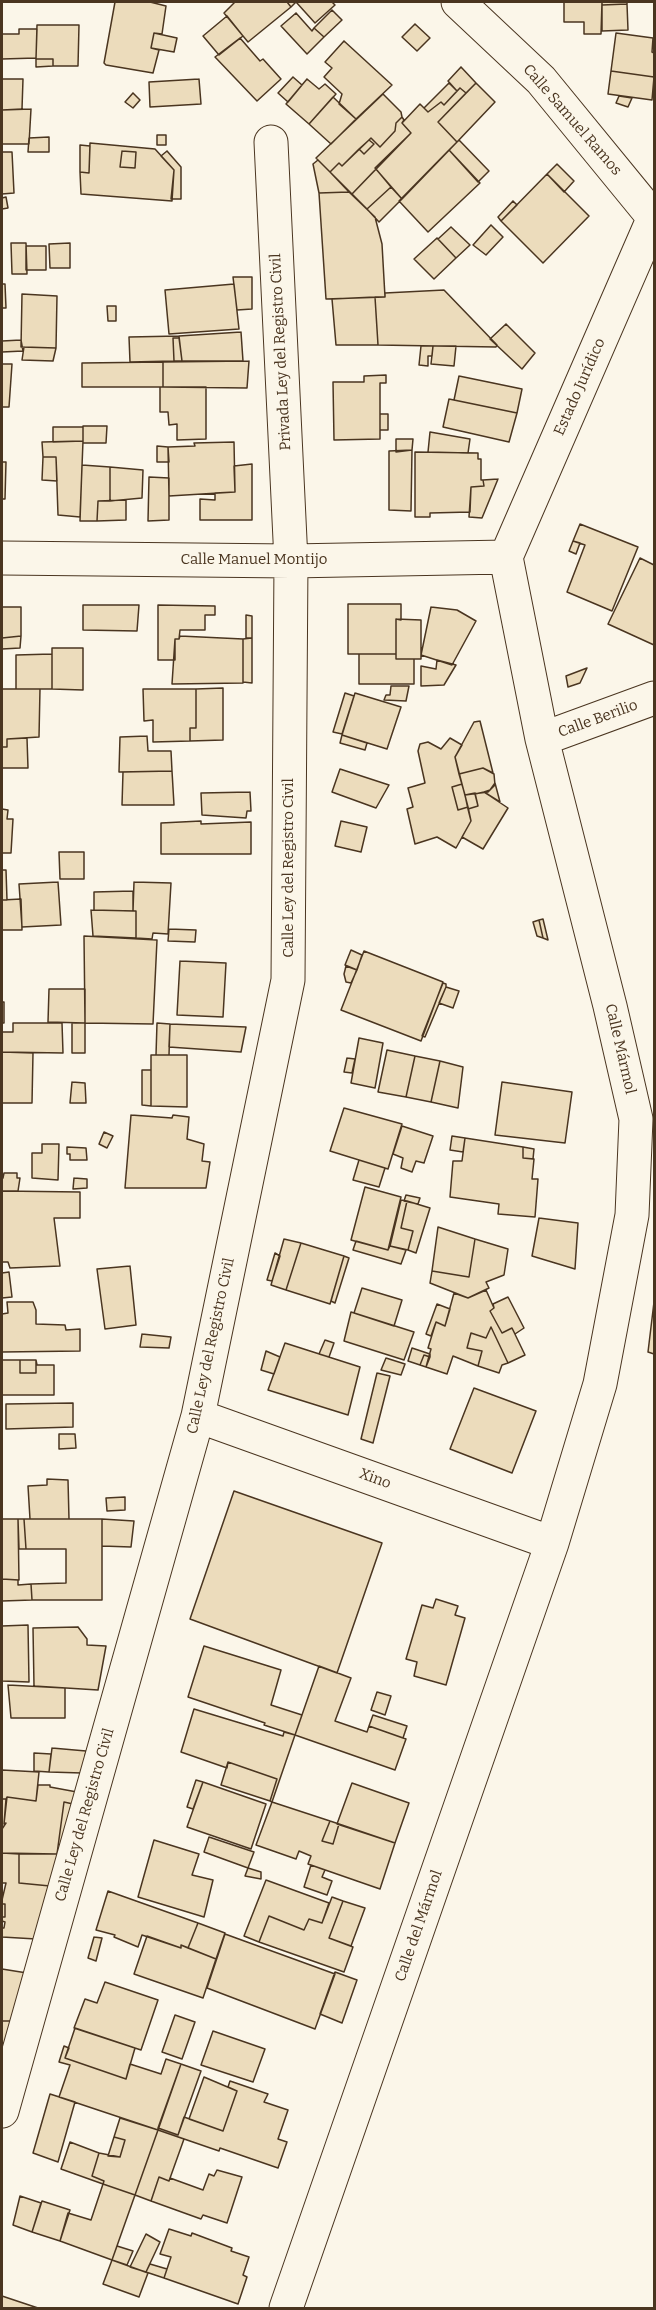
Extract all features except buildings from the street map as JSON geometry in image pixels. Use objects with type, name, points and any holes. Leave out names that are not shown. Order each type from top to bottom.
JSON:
[{"type":"street","name":"Calle Samuel Ramos","points":[[458,2],[541,80],[654,218]]},
{"type":"street","name":"Privada Ley del Registro Civil","points":[[272,142],[291,561]]},
{"type":"street","name":"Estado Jurídico","points":[[506,557],[654,218]]},
{"type":"street","name":"Calle Manuel Montijo","points":[[2,558],[291,561],[506,557]]},
{"type":"street","name":"Calle Mármol","points":[[506,557],[542,739],[607,994],[645,1124],[632,1215],[600,1384],[552,1543]]},
{"type":"street","name":"Calle Ley del Registro Civil","points":[[2,2111],[198,1416],[288,980],[291,561]]},
{"type":"street","name":"Calle Berilio","points":[[542,739],[654,698]]},
{"type":"street","name":"Xino","points":[[198,1416],[552,1543]]},
{"type":"street","name":"Calle del Mármol","points":[[286,2308],[552,1543]]}]
